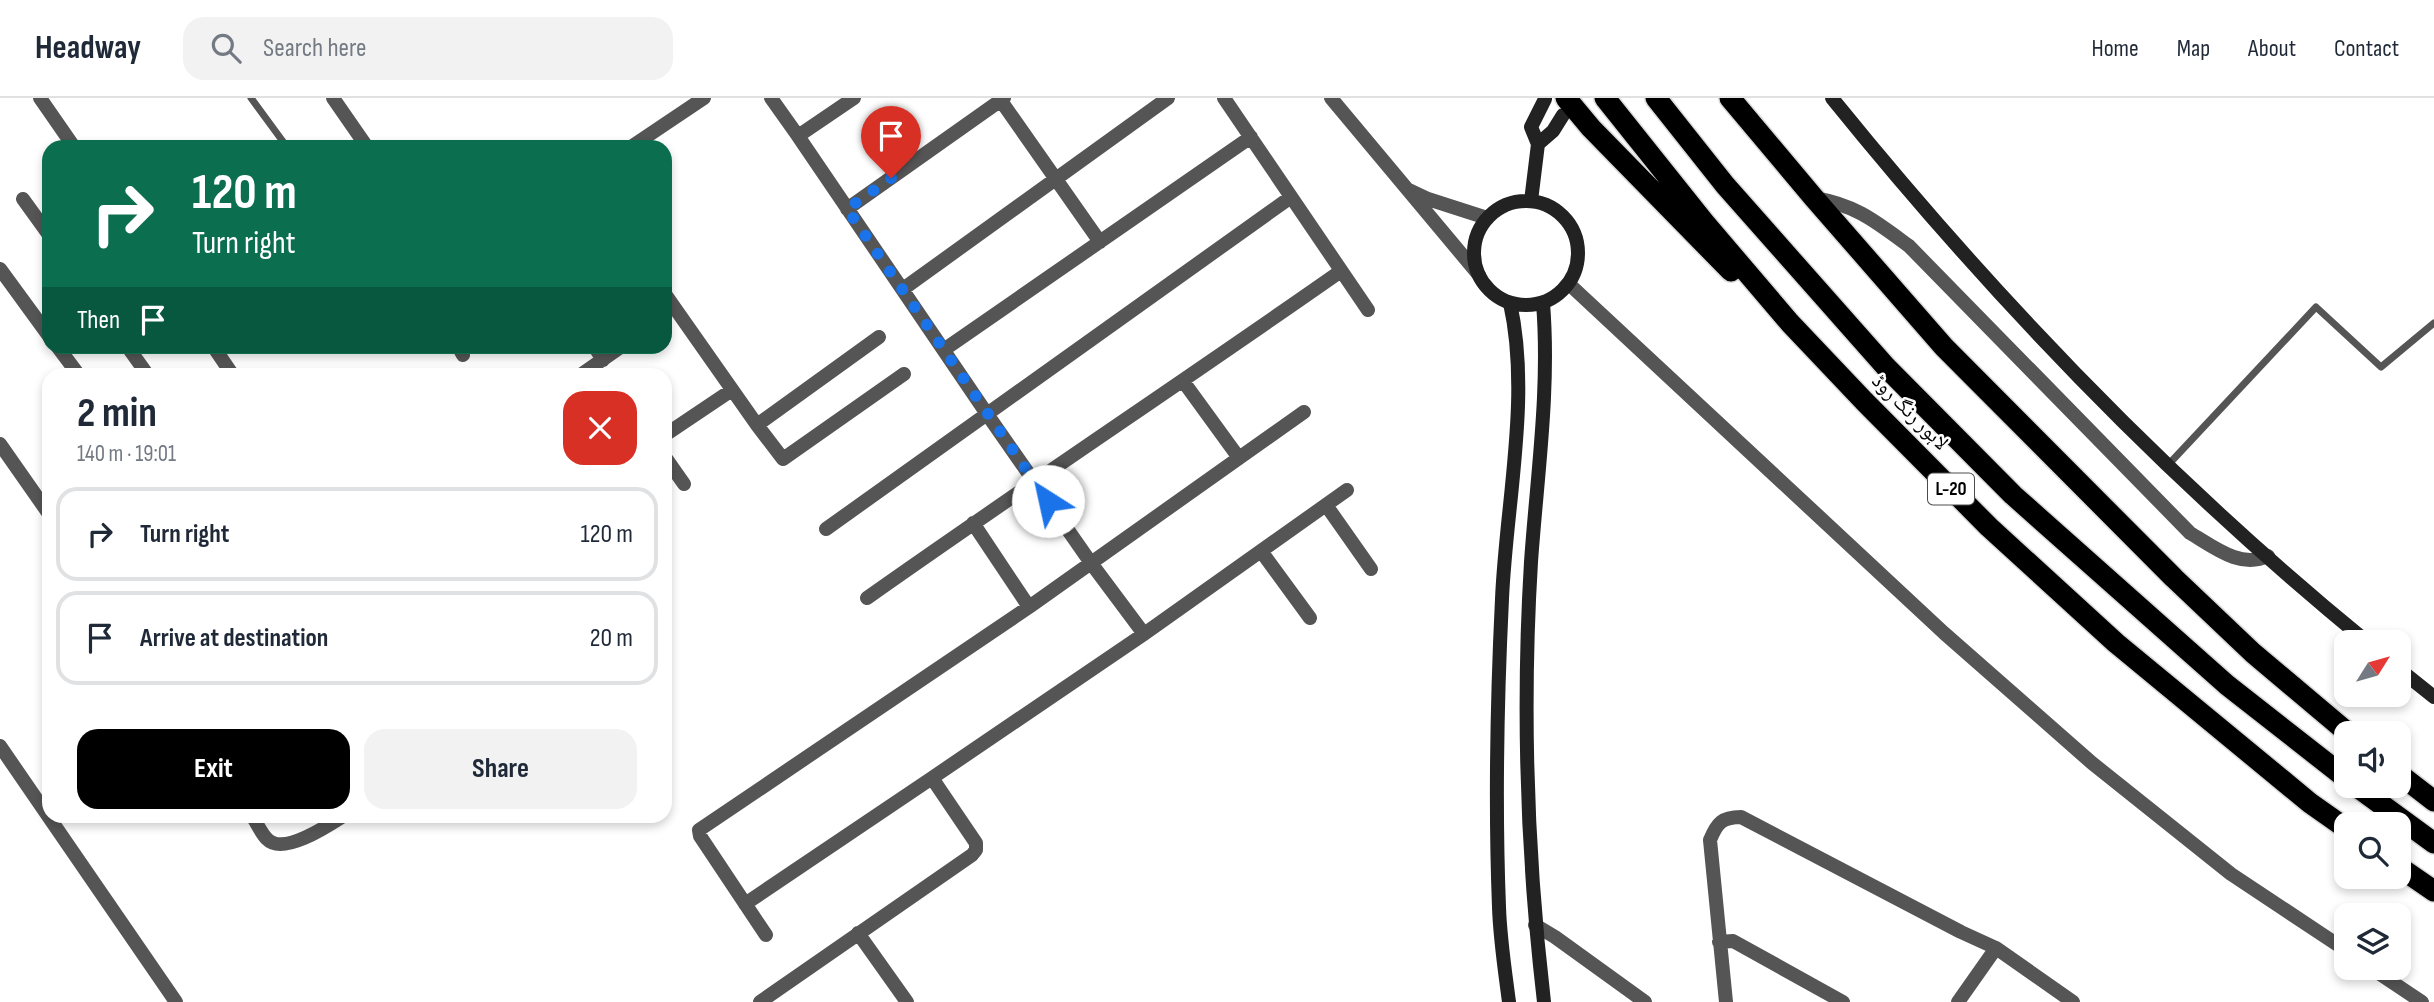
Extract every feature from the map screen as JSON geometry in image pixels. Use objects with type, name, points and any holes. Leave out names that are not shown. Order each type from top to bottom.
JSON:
[{"type":"highway","name":"لاہور رنگ روڈ","points":[[1605,98],[1704,222],[1790,323],[1989,527],[2116,643],[2334,820]]},
{"type":"highway","name":"لاہور رنگ روڈ","points":[[1656,98],[1725,185],[1886,367],[2013,495],[2227,685],[2334,769]]},
{"type":"highway","points":[[1730,98],[1944,347],[2253,653],[2334,721]]},
{"type":"highway","points":[[1564,106],[1591,128],[1716,258],[1790,323]]},
{"type":"highway","points":[[2411,783],[2434,801]]},
{"type":"highway","points":[[2372,798],[2434,843]]},
{"type":"highway","points":[[2411,875],[2434,891]]},
{"type":"street","points":[[40,98],[69,140]]},
{"type":"street","points":[[333,98],[363,140]]},
{"type":"street","points":[[641,140],[704,98]]},
{"type":"street","points":[[771,98],[987,414],[1144,634]]},
{"type":"street","points":[[799,136],[854,98]]},
{"type":"street","points":[[903,289],[1168,98]]},
{"type":"street","points":[[1224,98],[1368,310]]},
{"type":"street","points":[[1331,98],[1479,275]]},
{"type":"street","points":[[1832,98],[1905,189],[2041,337],[2167,466],[2309,595],[2352,630]]},
{"type":"street","points":[[847,209],[1001,99],[1100,242]]},
{"type":"street","points":[[1531,201],[1538,144],[1531,127],[1545,99]]},
{"type":"street","points":[[1538,144],[1553,131],[1564,106]]},
{"type":"street","points":[[945,349],[1251,137]]},
{"type":"street","points":[[1405,188],[1428,199],[1487,218]]},
{"type":"street","points":[[825,529],[1291,197]]},
{"type":"street","points":[[1814,198],[1837,202],[1864,213],[1909,246],[2190,533],[2231,557],[2249,562],[2267,556]]},
{"type":"street","points":[[23,199],[42,225]]},
{"type":"street","points":[[1531,201],[1543,203],[1558,211],[1569,222],[1579,253],[1577,269],[1562,292],[1543,303],[1527,306],[1510,303],[1496,296],[1484,284],[1474,260],[1474,245],[1487,218],[1507,204],[1531,201]]},
{"type":"street","points":[[0,269],[42,326]]},
{"type":"street","points":[[867,598],[1034,480],[1341,271]]},
{"type":"street","points":[[1569,284],[1944,634],[2092,763],[2231,874],[2334,942]]},
{"type":"street","points":[[1509,1002],[1499,909],[1498,758],[1502,597],[1515,444],[1518,357],[1516,326],[1510,303]]},
{"type":"street","points":[[1543,303],[1546,366],[1531,562],[1527,673],[1528,818],[1535,925],[1544,1002]]},
{"type":"street","points":[[672,316],[732,390],[781,458],[786,458],[904,374]]},
{"type":"street","points":[[757,425],[879,337]]},
{"type":"street","points":[[598,354],[605,368]]},
{"type":"street","points":[[591,368],[611,354]]},
{"type":"street","points":[[1183,381],[1239,458]]},
{"type":"street","points":[[672,430],[732,390]]},
{"type":"street","points":[[766,935],[700,836],[699,830],[1029,607],[1304,412]]},
{"type":"street","points":[[0,444],[42,504]]},
{"type":"street","points":[[672,467],[684,484]]},
{"type":"street","points":[[745,904],[1144,634],[1347,490]]},
{"type":"street","points":[[1326,505],[1371,569]]},
{"type":"street","points":[[973,523],[1029,607]]},
{"type":"street","points":[[1261,551],[1310,618]]},
{"type":"street","points":[[2412,679],[2434,697]]},
{"type":"street","points":[[0,746],[42,807]]},
{"type":"street","points":[[760,1002],[976,850],[976,843],[932,778]]},
{"type":"street","points":[[1726,1002],[1710,840],[1716,825],[1727,817],[1741,817],[1996,948],[2073,1002]]},
{"type":"street","points":[[53,823],[177,1002]]},
{"type":"street","points":[[256,823],[268,841],[274,843],[301,841],[331,823]]},
{"type":"street","points":[[1535,925],[1644,1002]]},
{"type":"street","points":[[858,933],[907,1002]]},
{"type":"street","points":[[1719,942],[1732,941],[1843,1002]]},
{"type":"street","points":[[1958,1002],[1996,948]]},
{"type":"street","points":[[2389,980],[2422,1002]]},
{"type":"lane","points":[[251,98],[282,140]]},
{"type":"lane","points":[[2167,466],[2316,307],[2381,368],[2434,323]]},
{"type":"route","points":[[891,178],[847,209],[1048,501]]}]
